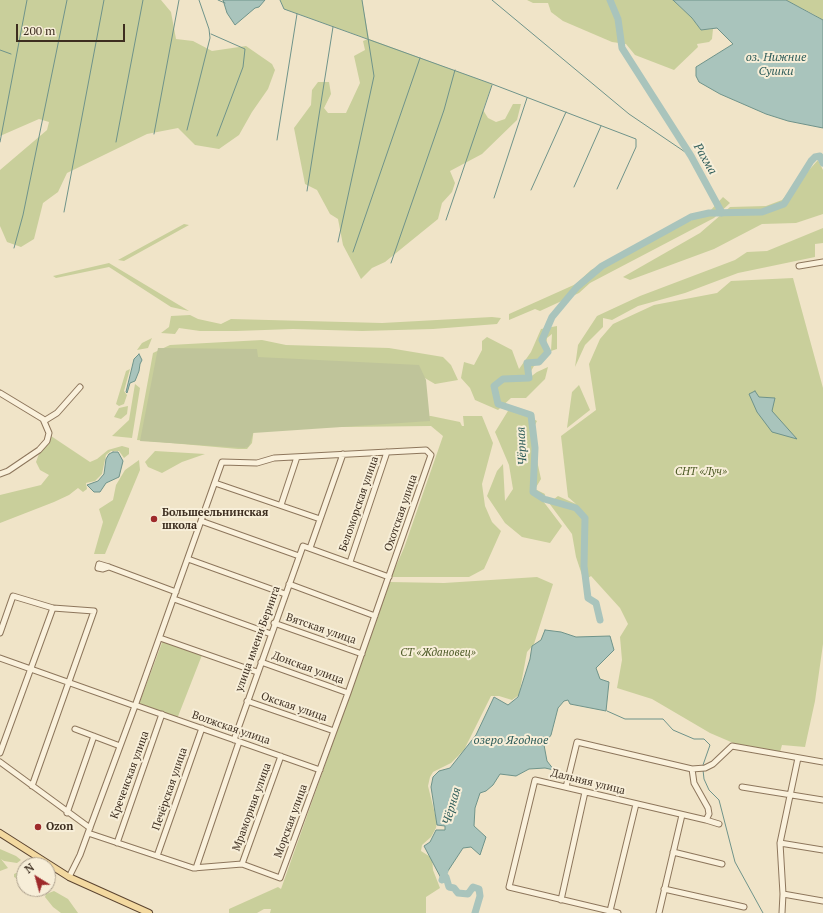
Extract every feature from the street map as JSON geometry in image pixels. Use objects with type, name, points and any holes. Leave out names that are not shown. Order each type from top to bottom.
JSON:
[{"type":"main road","points":[[0,833],[69,877],[149,913]]},
{"type":"street","points":[[799,266],[823,262]]},
{"type":"street","points":[[45,422],[56,413],[80,388]]},
{"type":"street","points":[[0,393],[45,422],[50,433],[47,441],[39,450],[8,471],[0,474]]},
{"type":"street","name":"Охотская улица","points":[[362,654],[431,455],[426,450],[387,452]]},
{"type":"street","points":[[69,877],[89,831],[160,638],[222,462],[257,463],[274,458],[297,456],[387,452]]},
{"type":"street","name":"Беломорская улица","points":[[350,562],[387,452]]},
{"type":"street","points":[[343,454],[310,548],[389,576]]},
{"type":"street","points":[[281,506],[297,456]]},
{"type":"street","points":[[215,483],[320,519]]},
{"type":"street","points":[[202,521],[299,556]]},
{"type":"street","name":"улица имени Беринга","points":[[234,740],[274,623],[299,556],[303,546],[310,548]]},
{"type":"street","points":[[188,559],[285,594]]},
{"type":"street","points":[[109,567],[176,592]]},
{"type":"street","points":[[288,584],[375,616]]},
{"type":"street","points":[[0,633],[13,596],[53,608],[94,611],[32,786]]},
{"type":"street","points":[[174,599],[271,634]]},
{"type":"street","points":[[0,753],[53,608]]},
{"type":"street","name":"Вятская улица","points":[[274,623],[362,654]]},
{"type":"street","points":[[160,638],[257,672]]},
{"type":"street","name":"Морская улица","points":[[242,864],[280,878],[362,654]]},
{"type":"street","name":"Волжская улица","points":[[0,658],[320,770]]},
{"type":"street","name":"Донская улица","points":[[261,662],[348,693]]},
{"type":"street","name":"Окская улица","points":[[247,701],[334,732]]},
{"type":"street","name":"Креченская улица","points":[[117,843],[162,714]]},
{"type":"street","name":"Печёрская улица","points":[[156,856],[202,728]]},
{"type":"street","points":[[75,729],[120,746]]},
{"type":"street","points":[[67,813],[94,736]]},
{"type":"street","points":[[196,868],[239,742]]},
{"type":"street","points":[[566,787],[577,742],[692,769],[704,768],[713,764],[732,746],[823,762]]},
{"type":"street","name":"Мраморная улица","points":[[242,864],[281,756]]},
{"type":"street","points":[[782,913],[783,894],[780,843],[798,758]]},
{"type":"street","points":[[0,762],[89,831],[117,843],[196,868],[242,864]]},
{"type":"street","points":[[692,769],[694,783],[708,808],[706,820]]},
{"type":"street","name":"Дальняя улица","points":[[618,913],[509,887],[535,780],[719,824]]},
{"type":"street","points":[[742,787],[823,800]]},
{"type":"street","points":[[561,900],[585,792]]},
{"type":"street","points":[[610,911],[636,804]]},
{"type":"street","points":[[659,913],[682,815]]},
{"type":"street","points":[[780,843],[823,850]]},
{"type":"street","points":[[673,852],[722,864]]},
{"type":"street","points":[[664,889],[744,907]]},
{"type":"street","points":[[783,894],[823,901]]},
{"type":"green space","points":[[0,0],[161,0],[171,12],[176,39],[193,41],[212,51],[246,46],[272,64],[275,70],[268,89],[252,112],[239,135],[219,149],[195,145],[178,128],[147,134],[67,173],[58,192],[43,203],[34,239],[21,247],[7,242],[0,226],[0,170],[47,130],[49,122],[39,119],[0,136]]},
{"type":"green space","points":[[280,0],[362,0],[369,39],[492,84],[483,110],[488,118],[496,122],[505,119],[513,104],[521,104],[517,120],[482,154],[450,171],[455,183],[452,192],[442,203],[438,219],[385,262],[372,268],[361,279],[343,245],[338,219],[330,214],[317,190],[305,184],[294,128],[311,105],[312,90],[318,82],[329,82],[331,94],[324,108],[328,113],[346,113],[360,83],[354,56],[365,50],[363,41],[368,39],[284,9]]},
{"type":"green space","points":[[527,0],[673,0],[692,18],[701,30],[713,29],[712,39],[709,42],[697,44],[698,47],[674,70],[635,55],[626,44],[612,42],[563,21],[551,12],[548,3],[533,3]]},
{"type":"green space","points":[[786,0],[823,0],[823,20],[813,14]]},
{"type":"green space","points":[[818,160],[823,170],[823,214],[796,223],[762,224],[714,249],[630,280],[623,277],[700,233],[730,207],[766,206],[782,200]]},
{"type":"green space","points":[[723,197],[730,203],[714,218],[590,283],[579,293],[540,311],[535,309],[509,320],[509,314],[576,284],[591,270],[710,211]]},
{"type":"green space","points":[[184,224],[189,225],[124,261],[118,260]]},
{"type":"green space","points":[[823,228],[823,243],[815,244],[815,257],[738,273],[685,293],[638,306],[612,320],[603,318],[603,327],[585,345],[575,367],[578,345],[597,316],[640,296],[735,260],[747,252],[767,251]]},
{"type":"green space","points":[[109,263],[189,311],[171,307],[109,267],[56,278],[53,276]]},
{"type":"green space","name":"СНТ «Луч»","points":[[793,278],[823,388],[823,644],[815,701],[805,747],[782,745],[780,752],[738,745],[710,733],[652,699],[617,688],[622,660],[620,637],[628,624],[620,608],[591,576],[584,581],[576,557],[572,534],[549,503],[558,496],[576,504],[568,497],[561,436],[596,410],[589,364],[600,339],[613,324],[654,305],[717,293],[731,281]]},
{"type":"green space","points":[[190,315],[198,319],[221,324],[231,319],[382,323],[492,317],[501,318],[497,324],[433,329],[362,331],[293,329],[200,331],[179,328],[175,334],[161,333],[169,327],[171,316]]},
{"type":"green space","points":[[557,326],[557,349],[551,351],[552,334],[547,338],[545,359],[534,366],[525,381],[537,372],[548,367],[545,379],[526,398],[511,398],[498,410],[475,400],[470,388],[461,378],[464,362],[474,365],[482,350],[482,341],[487,337],[512,350],[519,369],[531,352],[541,329]]},
{"type":"green space","points":[[152,338],[148,348],[137,350],[142,343]]},
{"type":"green space","points":[[262,340],[286,345],[389,348],[443,357],[451,365],[458,380],[435,384],[418,374],[364,419],[431,416],[460,422],[462,426],[464,426],[463,416],[482,416],[493,443],[482,484],[485,506],[492,522],[501,531],[484,569],[469,577],[391,577],[404,548],[443,436],[431,426],[254,428],[252,443],[247,449],[137,440],[153,353],[170,345]]},
{"type":"green space","points":[[158,348],[257,349],[258,357],[419,365],[426,380],[430,421],[253,433],[250,444],[248,447],[244,448],[140,441]]},
{"type":"green space","points":[[130,369],[124,391],[127,395],[124,404],[119,406],[116,404],[126,371]]},
{"type":"green space","points":[[135,384],[140,388],[132,438],[112,436],[129,420]]},
{"type":"green space","points":[[579,385],[590,410],[567,428],[572,392]]},
{"type":"green space","points":[[128,406],[127,414],[121,419],[114,417],[119,408]]},
{"type":"green space","points":[[511,406],[537,421],[531,433],[541,479],[535,489],[545,494],[543,501],[562,526],[550,543],[522,537],[505,523],[487,496],[497,471],[503,464],[505,501],[513,489],[509,465],[495,432]]},
{"type":"green space","points":[[51,436],[90,462],[97,459],[108,450],[122,446],[129,448],[129,454],[124,458],[119,451],[111,451],[106,455],[102,474],[95,481],[86,483],[87,489],[83,492],[78,488],[69,495],[54,502],[0,523],[0,495],[41,485],[49,475],[40,470],[36,462],[40,451]]},
{"type":"green space","points":[[155,451],[205,454],[182,462],[162,473],[148,467],[145,462]]},
{"type":"green space","points":[[139,460],[140,470],[105,554],[94,554],[103,522],[99,509],[113,500],[116,485],[125,470]]},
{"type":"green space","name":"СТ «Ждановец»","points":[[537,577],[553,584],[534,644],[527,652],[519,695],[512,700],[499,696],[491,696],[464,750],[451,763],[433,772],[430,777],[428,786],[437,822],[436,828],[431,837],[422,845],[421,851],[432,858],[433,870],[440,888],[426,897],[426,913],[270,913],[271,909],[264,909],[257,913],[229,913],[229,909],[278,887],[281,889],[390,582],[444,583]]},
{"type":"green space","points":[[163,640],[202,655],[177,719],[139,704]]},
{"type":"green space","points":[[0,849],[17,857],[16,857],[16,863],[1,859],[8,868],[0,871]]},
{"type":"green space","points":[[56,892],[68,899],[78,913],[61,913],[53,907],[45,897],[56,897]]},
{"type":"water","points":[[223,0],[265,0],[259,7],[255,8],[235,25],[227,13]]},
{"type":"water","name":"оз. Нижние Сушки","points":[[673,0],[786,0],[823,20],[823,128],[788,121],[766,114],[720,94],[699,82],[696,76],[696,67],[733,44],[717,28],[701,30],[692,18]]},
{"type":"water","points":[[139,354],[142,360],[139,371],[135,381],[130,383],[127,393],[134,359]]},
{"type":"water","points":[[755,391],[759,397],[775,398],[772,411],[797,439],[772,432],[757,412],[749,394]]},
{"type":"water","points":[[118,452],[123,461],[119,477],[106,483],[100,492],[94,492],[87,485],[98,481],[104,474],[106,459],[109,454]]},
{"type":"water","name":"озеро Ягодное","points":[[545,630],[561,632],[576,637],[610,636],[614,650],[596,668],[600,679],[609,682],[606,711],[570,704],[568,700],[564,701],[558,708],[551,735],[544,745],[547,761],[554,770],[545,768],[529,769],[516,776],[500,774],[493,785],[486,791],[480,793],[475,808],[474,826],[486,837],[480,855],[471,847],[463,848],[442,880],[424,846],[430,842],[436,830],[445,830],[445,826],[437,825],[431,787],[433,777],[439,771],[450,768],[476,735],[494,697],[508,705],[518,697],[530,659],[532,646],[541,640]]},
{"type":"waterway","points":[[0,142],[27,0]]},
{"type":"waterway","points":[[14,248],[23,215],[67,0]]},
{"type":"waterway","points":[[64,212],[104,0]]},
{"type":"waterway","points":[[116,142],[143,0]]},
{"type":"waterway","points":[[154,134],[179,0]]},
{"type":"waterway","points":[[187,130],[210,38],[209,29],[199,0]]},
{"type":"waterway","points":[[218,0],[225,3]]},
{"type":"waterway","points":[[280,0],[284,9],[492,84],[636,139],[636,147],[617,189]]},
{"type":"waterway","points":[[338,242],[374,76],[362,0]]},
{"type":"waterway","points":[[492,0],[629,114],[691,156]]},
{"type":"waterway","name":"Рахма","points":[[610,0],[618,19],[622,48],[691,156],[722,213]]},
{"type":"waterway","points":[[277,140],[297,14]]},
{"type":"waterway","points":[[307,191],[333,27]]},
{"type":"waterway","points":[[211,34],[245,49],[243,67],[217,136]]},
{"type":"waterway","points":[[0,50],[11,54]]},
{"type":"waterway","points":[[353,252],[420,58]]},
{"type":"waterway","points":[[391,263],[444,110],[455,70]]},
{"type":"waterway","points":[[446,220],[492,85]]},
{"type":"waterway","points":[[494,198],[527,98]]},
{"type":"waterway","points":[[531,190],[566,112]]},
{"type":"waterway","points":[[574,187],[601,126]]},
{"type":"waterway","name":"Чёрная","points":[[600,620],[596,603],[588,598],[584,566],[585,518],[576,508],[544,499],[533,492],[535,448],[531,415],[498,404],[494,386],[503,379],[529,378],[527,363],[539,362],[548,352],[542,340],[552,317],[577,287],[602,266],[691,217],[709,213],[762,212],[784,204],[811,161],[815,157],[820,156],[823,163]]},
{"type":"waterway","points":[[607,711],[625,719],[663,719],[673,730],[694,739],[704,739],[710,745],[703,765]]},
{"type":"waterway","points":[[703,770],[704,779],[709,790],[719,800],[735,862],[763,913]]},
{"type":"waterway","name":"Чёрная","points":[[445,871],[442,880],[446,877],[449,887],[454,888],[458,893],[468,894],[473,887],[479,889],[480,896],[475,913]]},
{"type":"place","name":"Большеельнинская школа","points":[[154,519]]},
{"type":"place","name":"Ozon","points":[[38,827]]}]
